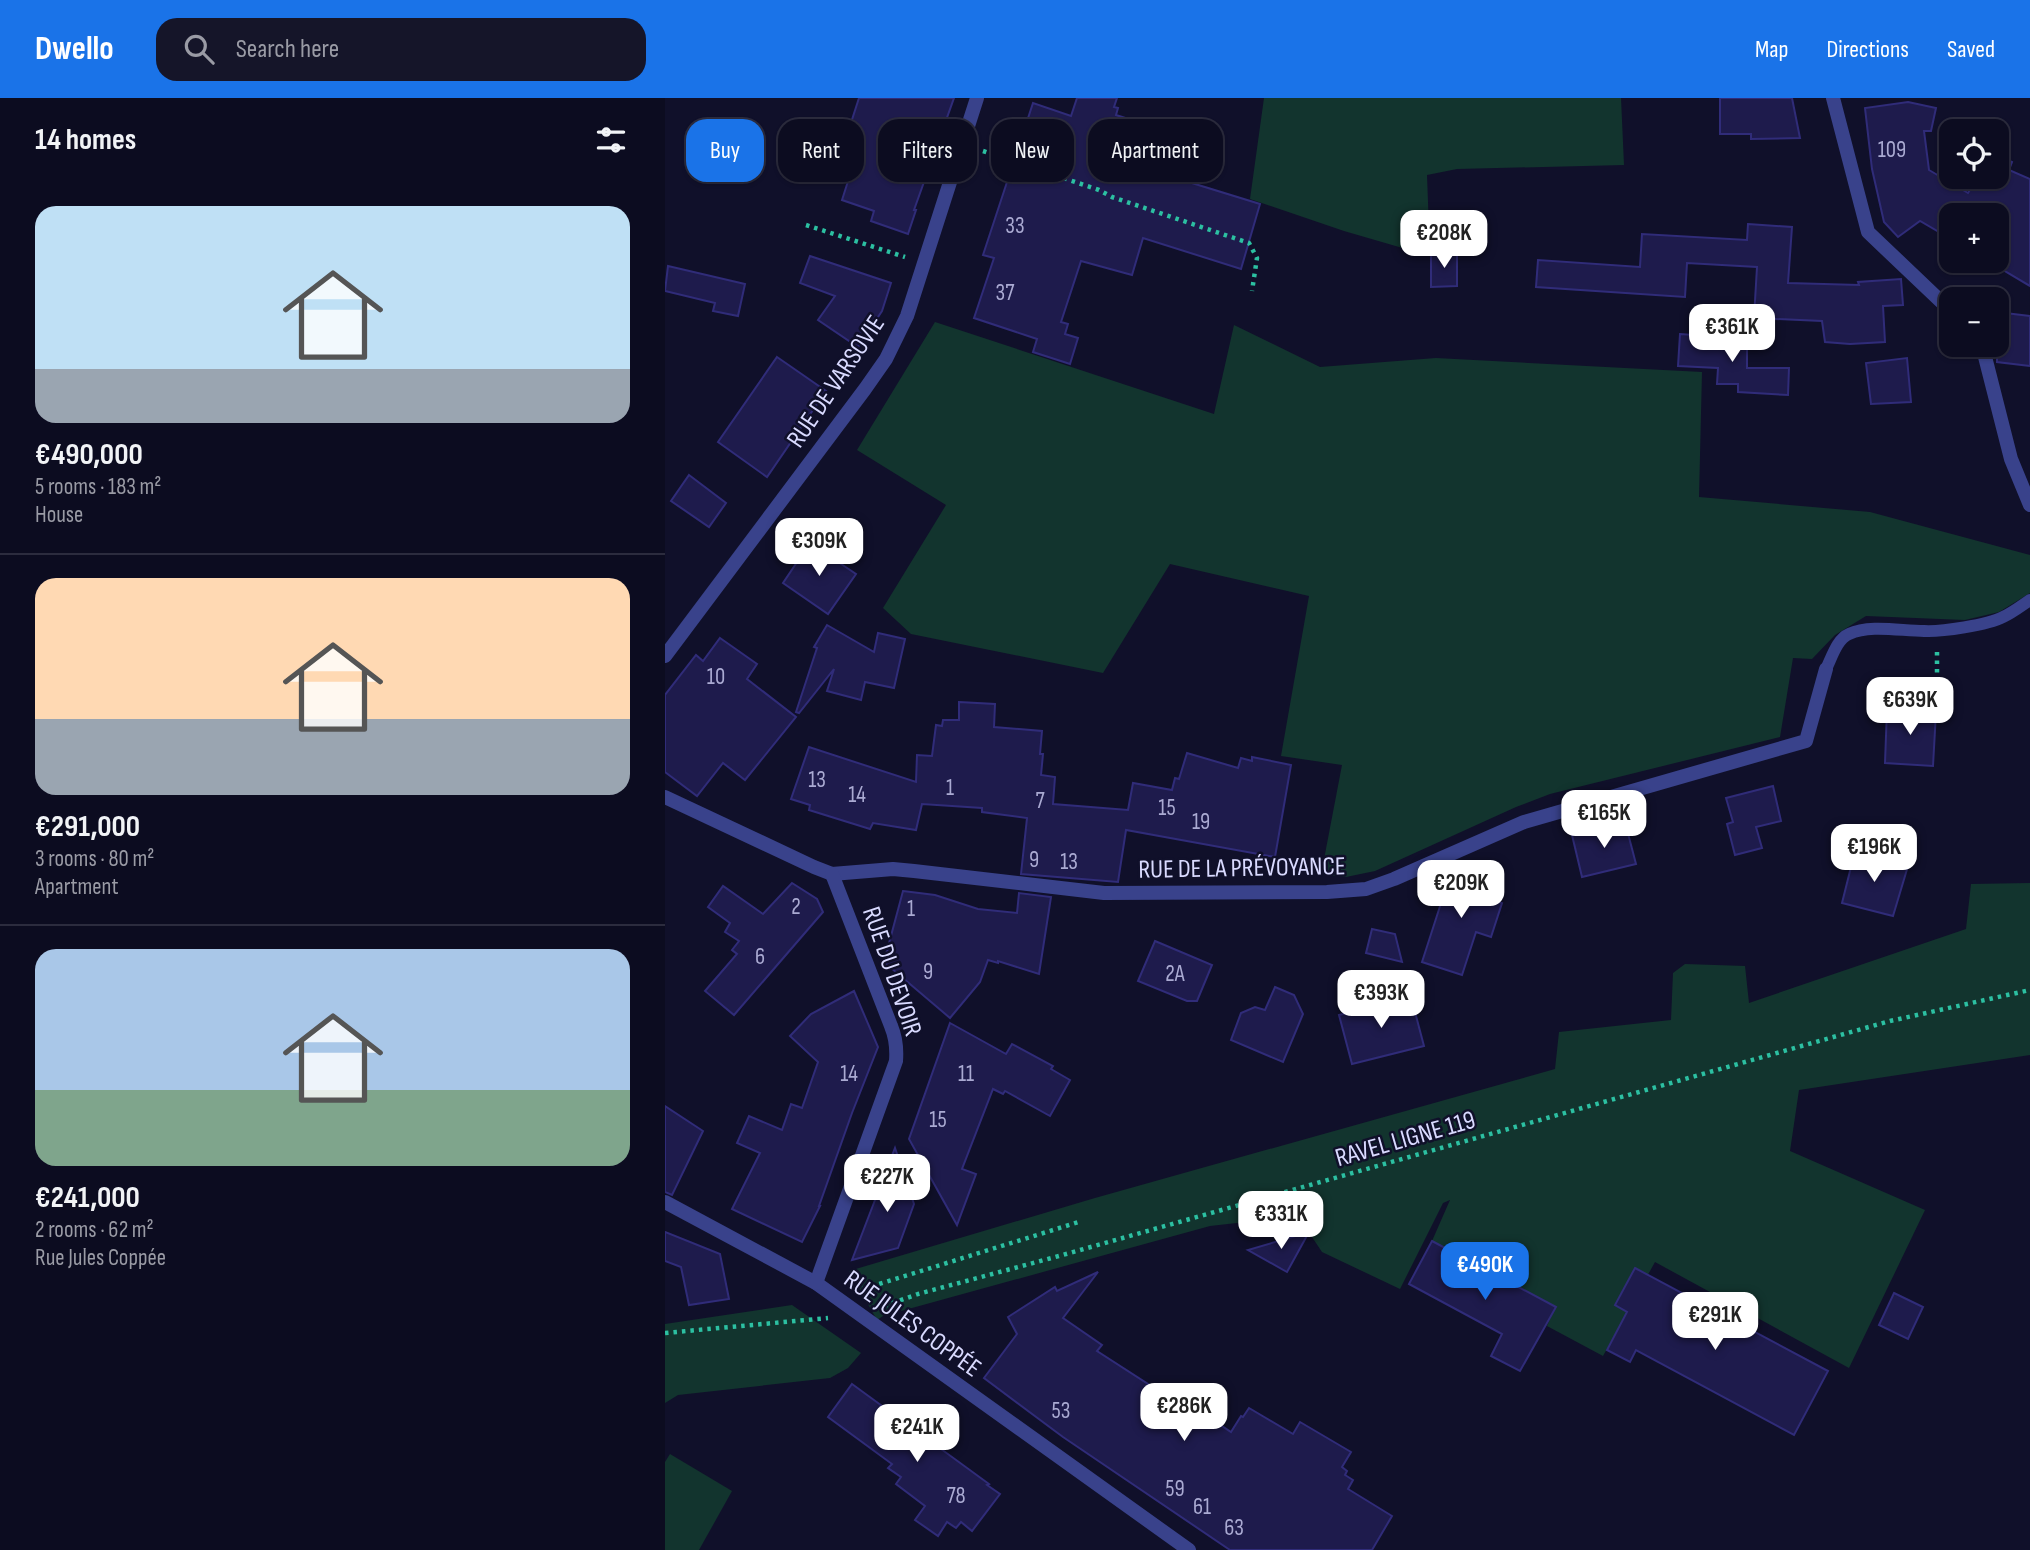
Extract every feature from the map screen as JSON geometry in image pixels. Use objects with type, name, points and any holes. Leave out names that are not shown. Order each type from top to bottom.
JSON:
[{"type":"street","name":"RUE DE VARSOVIE","points":[[970,119],[977,98]]},
{"type":"street","points":[[1833,98],[1868,232],[1939,300]]},
{"type":"street","name":"RUE DE VARSOVIE","points":[[665,656],[886,359],[907,316],[950,182]]},
{"type":"street","points":[[1985,357],[2011,459],[2030,505]]},
{"type":"street","name":"RUE DE LA PRÉVOYANCE","points":[[832,874],[914,870],[1104,893],[1327,892],[1366,889],[1524,821],[1806,741],[1826,669]]},
{"type":"street","points":[[665,797],[832,874]]},
{"type":"street","name":"RUE DU DEVOIR","points":[[816,1283],[896,1061],[897,1049],[891,1026],[832,874]]},
{"type":"street","name":"RUE JULES COPPÉE","points":[[665,1202],[816,1283],[1172,1545],[1189,1550]]},
{"type":"lane","points":[[1826,669],[1841,639],[1847,634],[1878,629],[1937,630],[2001,619],[2030,600]]},
{"type":"path","points":[[977,150],[1249,243],[1257,258],[1252,291]]},
{"type":"path","points":[[806,225],[924,263]]},
{"type":"path","points":[[1937,630],[1937,700]]},
{"type":"path","name":"RAVEL LIGNE 119","points":[[665,1333],[829,1318],[880,1308],[918,1294],[1086,1249],[1890,1021],[2030,990]]},
{"type":"path","points":[[841,1301],[860,1290],[1082,1221]]},
{"type":"green space","points":[[1264,98],[1621,98],[1624,165],[1457,169],[1427,175],[1430,256],[1344,231],[1250,199]]},
{"type":"green space","points":[[935,322],[1214,414],[1234,325],[1320,367],[1436,358],[1702,372],[1699,497],[1870,512],[2030,555],[2030,593],[1999,612],[1965,620],[1866,616],[1835,635],[1812,659],[1793,658],[1780,737],[1550,794],[1375,871],[1346,877],[1321,875],[1342,765],[1281,756],[1309,596],[1170,564],[1103,673],[911,634],[883,608],[946,505],[857,450]]},
{"type":"green space","points":[[2030,883],[2030,1055],[1799,1090],[1790,1151],[1925,1210],[1849,1368],[1655,1262],[1603,1356],[1547,1326],[1555,1307],[1432,1241],[1450,1200],[1443,1203],[1400,1289],[1322,1252],[1298,1216],[1210,1226],[883,1316],[877,1320],[849,1271],[1095,1198],[1555,1069],[1559,1032],[1671,1020],[1673,973],[1685,964],[1745,966],[1749,1003],[1966,929],[1971,884]]},
{"type":"green space","points":[[792,1305],[861,1353],[848,1368],[830,1378],[678,1395],[665,1403],[665,1324]]},
{"type":"green space","points":[[670,1454],[732,1491],[699,1550],[665,1550],[665,1462]]},
{"type":"building","points":[[859,98],[954,98],[946,119],[878,119],[878,182],[924,182],[908,234],[871,221],[874,211],[842,200],[848,182],[864,182],[864,119],[852,119]]},
{"type":"building","points":[[1077,98],[1117,98],[1114,107],[1118,108],[1116,115],[1128,119],[1088,119],[1088,182],[1189,182],[1260,204],[1241,269],[1143,238],[1132,275],[1081,261],[1061,322],[1068,324],[1065,334],[1078,338],[1070,364],[1033,352],[1037,339],[974,318],[994,258],[983,255],[1007,182],[1074,182],[1074,119],[1028,119],[1033,103],[1071,116]]},
{"type":"building","points":[[1720,98],[1792,98],[1800,138],[1751,139],[1751,134],[1720,134]]},
{"type":"building","points":[[1908,102],[1936,108],[1931,131],[1924,131],[1929,170],[1939,176],[1939,189],[1961,189],[1968,193],[1970,189],[2009,189],[2009,170],[2030,179],[2030,286],[2008,273],[2009,203],[1939,203],[1939,232],[1920,221],[1898,237],[1884,222],[1872,169],[1865,108]]},
{"type":"building","points":[[1748,224],[1792,227],[1788,283],[1859,285],[1858,282],[1901,279],[1903,305],[1883,306],[1885,342],[1825,342],[1822,321],[1754,318],[1757,267],[1687,263],[1685,297],[1536,287],[1538,260],[1640,267],[1642,234],[1747,240]]},
{"type":"building","points":[[1431,254],[1457,254],[1457,286],[1431,287]]},
{"type":"building","points":[[810,256],[891,283],[882,311],[858,347],[818,320],[835,296],[800,283]]},
{"type":"building","points":[[668,266],[745,284],[738,316],[713,311],[715,303],[665,291]]},
{"type":"building","points":[[2009,313],[2030,316],[2030,366],[1997,362],[1997,357],[2009,357]]},
{"type":"building","points":[[1680,334],[1747,339],[1747,368],[1789,368],[1788,395],[1738,392],[1738,384],[1717,384],[1718,368],[1678,366]]},
{"type":"building","points":[[777,357],[826,391],[767,477],[718,442]]},
{"type":"building","points":[[1907,358],[1911,402],[1871,404],[1866,363]]},
{"type":"building","points":[[689,475],[726,503],[709,527],[671,501]]},
{"type":"building","points":[[810,543],[856,574],[828,614],[783,583]]},
{"type":"building","points":[[827,625],[874,652],[878,633],[905,639],[894,688],[865,682],[861,700],[827,691],[834,669],[799,713],[796,712],[817,648],[814,647]]},
{"type":"building","points":[[720,638],[757,664],[747,679],[796,717],[745,780],[723,763],[697,796],[665,772],[665,695],[696,655],[703,661]]},
{"type":"building","points":[[959,702],[995,704],[994,727],[1042,731],[1041,775],[1055,777],[1053,804],[1128,810],[1133,783],[1172,790],[1175,778],[1179,779],[1187,753],[1238,768],[1241,758],[1252,761],[1252,757],[1291,765],[1275,857],[1126,830],[1118,882],[1021,874],[1027,818],[982,812],[982,808],[922,804],[916,830],[873,823],[870,829],[809,810],[810,805],[791,799],[809,747],[916,782],[917,755],[932,756],[936,725],[942,726],[943,720],[959,720]]},
{"type":"building","points":[[1887,709],[1936,712],[1933,766],[1885,763]]},
{"type":"building","points":[[1773,786],[1781,821],[1756,827],[1762,848],[1735,855],[1727,824],[1733,822],[1726,798]]},
{"type":"building","points":[[1625,822],[1636,864],[1582,877],[1572,835]]},
{"type":"building","points":[[1855,851],[1908,866],[1893,916],[1842,903]]},
{"type":"building","points":[[1453,866],[1494,881],[1488,898],[1502,903],[1491,937],[1476,932],[1462,975],[1422,962]]},
{"type":"building","points":[[792,883],[817,899],[823,912],[734,1015],[705,991],[737,954],[732,950],[739,941],[725,932],[730,923],[708,907],[723,886],[763,914]]},
{"type":"building","points":[[903,891],[935,895],[978,909],[1017,913],[1019,893],[1051,897],[1039,974],[988,960],[980,982],[950,1018],[884,962]]},
{"type":"building","points":[[1372,929],[1395,934],[1402,962],[1366,953]]},
{"type":"building","points":[[1155,941],[1212,965],[1197,1001],[1187,1001],[1138,981]]},
{"type":"building","points":[[1275,987],[1294,995],[1303,1014],[1283,1062],[1231,1040],[1241,1013],[1255,1007],[1265,1010]]},
{"type":"building","points":[[854,991],[878,1047],[820,1206],[802,1242],[732,1209],[760,1153],[737,1143],[749,1116],[782,1130],[791,1104],[802,1108],[818,1062],[790,1036],[811,1014]]},
{"type":"building","points":[[1411,997],[1424,1046],[1352,1064],[1339,1015]]},
{"type":"building","points":[[950,1023],[1006,1054],[1012,1044],[1053,1066],[1051,1069],[1070,1080],[1050,1116],[1005,1091],[1003,1094],[993,1089],[962,1169],[976,1174],[957,1225],[909,1139]]},
{"type":"building","points":[[665,1106],[703,1131],[672,1195],[665,1192]]},
{"type":"building","points":[[895,1148],[914,1204],[898,1248],[852,1260]]},
{"type":"building","points":[[665,1232],[720,1254],[729,1299],[689,1305],[681,1267],[665,1261]]},
{"type":"building","points":[[1309,1232],[1287,1272],[1248,1250]]},
{"type":"building","points":[[1432,1241],[1556,1307],[1520,1371],[1491,1356],[1502,1334],[1409,1284]]},
{"type":"building","points":[[1635,1268],[1828,1371],[1794,1435],[1636,1350],[1630,1362],[1607,1350],[1627,1312],[1615,1305]]},
{"type":"building","points":[[1098,1272],[1063,1318],[1102,1345],[1097,1351],[1173,1400],[1176,1395],[1231,1432],[1249,1408],[1293,1434],[1300,1422],[1351,1452],[1342,1467],[1347,1471],[1345,1475],[1353,1480],[1348,1489],[1392,1516],[1372,1550],[1230,1550],[1063,1437],[984,1378],[1017,1334],[1008,1317],[1055,1287],[1057,1291]]},
{"type":"building","points":[[1894,1293],[1923,1307],[1908,1339],[1879,1325]]},
{"type":"building","points":[[852,1384],[1000,1494],[972,1531],[961,1522],[956,1528],[947,1522],[938,1536],[915,1520],[925,1506],[896,1484],[901,1477],[888,1468],[892,1464],[828,1417]]}]
